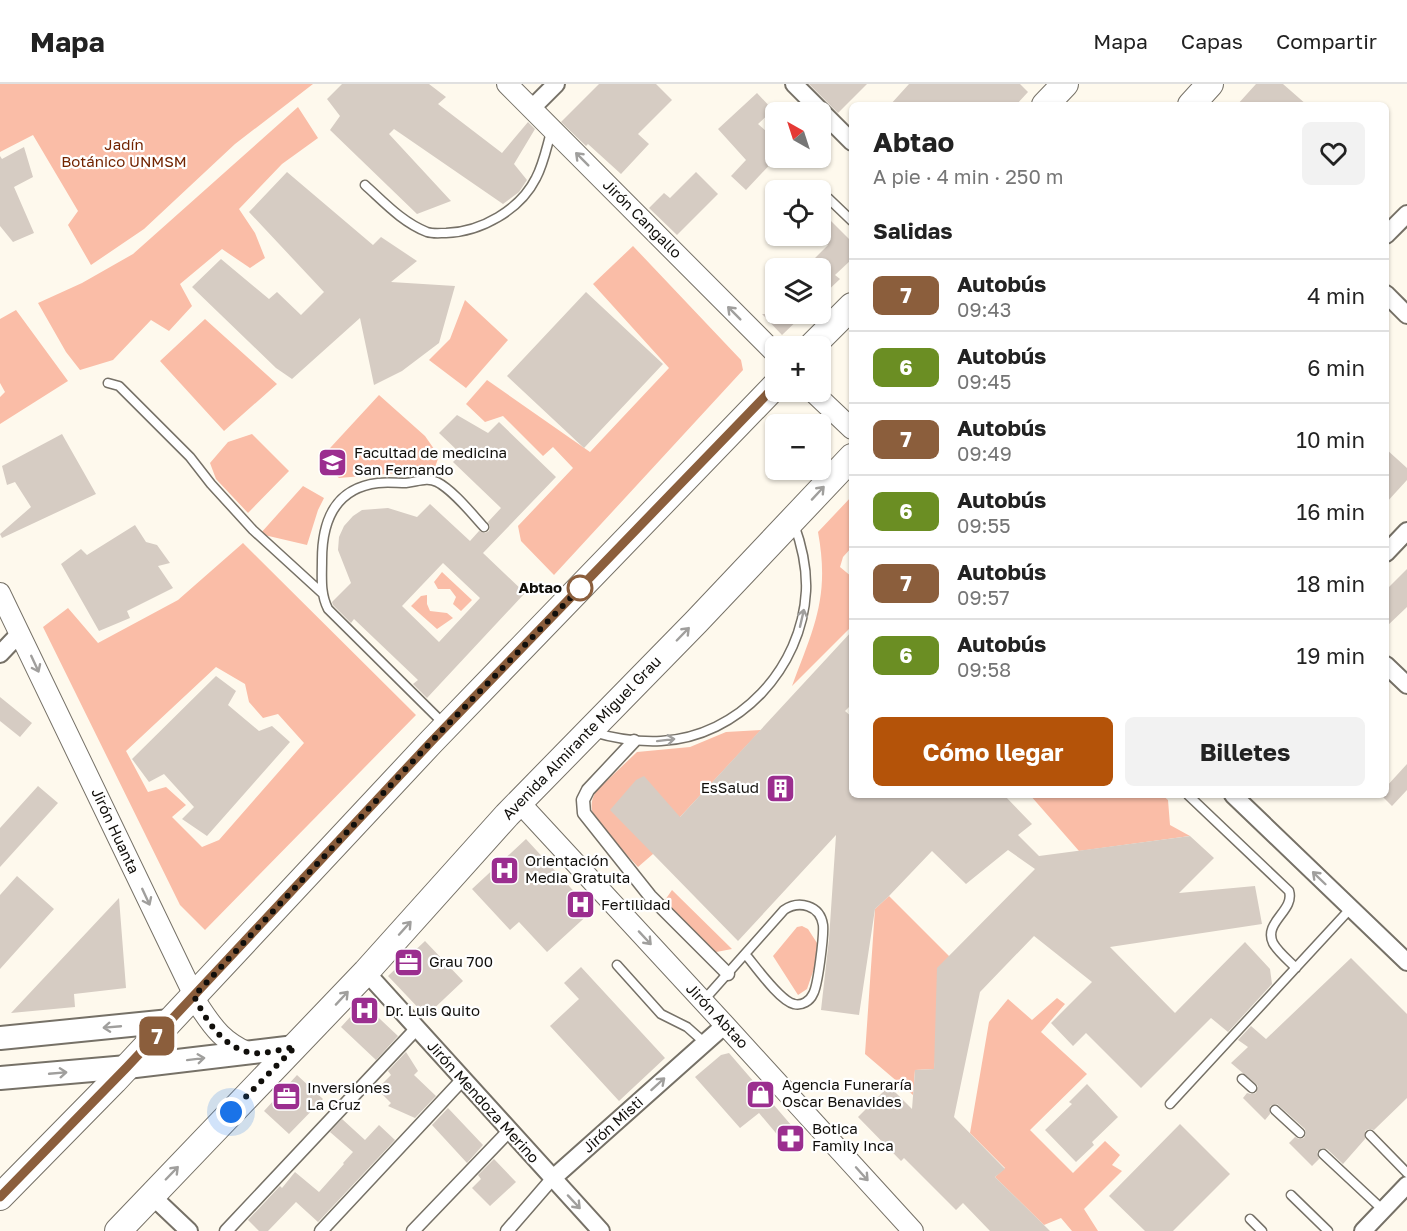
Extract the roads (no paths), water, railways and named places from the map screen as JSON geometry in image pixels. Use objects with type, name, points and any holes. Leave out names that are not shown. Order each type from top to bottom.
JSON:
[{"type":"main road","points":[[1048,102],[1065,84]]},
{"type":"main road","points":[[1194,102],[1210,84]]},
{"type":"main road","points":[[822,336],[849,309]]},
{"type":"main road","points":[[0,1197],[135,1066],[170,1021],[197,1001],[447,726],[765,396]]},
{"type":"main road","name":"Avenida Almirante Miguel Grau","points":[[118,1231],[366,972],[519,802],[849,460]]},
{"type":"main road","points":[[0,1038],[170,1021]]},
{"type":"main road","points":[[0,1078],[135,1066],[295,1047]]},
{"type":"street","name":"Jirón Cangallo","points":[[507,84],[765,343]]},
{"type":"street","points":[[532,108],[556,84]]},
{"type":"street","points":[[794,84],[849,139]]},
{"type":"street","points":[[1389,232],[1407,214]]},
{"type":"street","points":[[1389,296],[1405,308]]},
{"type":"street","points":[[824,402],[849,426]]},
{"type":"street","points":[[1389,550],[1407,531]]},
{"type":"street","name":"Jirón Huanta","points":[[0,592],[197,1001],[220,1036],[232,1046],[257,1052]]},
{"type":"street","points":[[0,654],[20,633]]},
{"type":"street","points":[[1389,668],[1407,685]]},
{"type":"street","points":[[634,741],[588,790],[583,800],[584,813],[650,896],[728,974]]},
{"type":"street","points":[[1236,798],[1407,962]]},
{"type":"street","name":"Jirón Abtao","points":[[519,802],[913,1231]]},
{"type":"street","name":"Jirón Mendoza Merino","points":[[366,972],[601,1231]]},
{"type":"street","name":"Jirón Misti","points":[[507,1231],[552,1179],[725,1025]]},
{"type":"street","points":[[226,1231],[417,1028]]},
{"type":"street","points":[[321,1231],[463,1079]]},
{"type":"street","points":[[413,1231],[509,1131]]},
{"type":"street","points":[[1363,1231],[1407,1185]]},
{"type":"street","points":[[151,1195],[189,1231]]},
{"type":"lane","points":[[365,185],[402,220],[430,234],[462,233],[492,222],[504,214],[531,188],[552,129]]},
{"type":"lane","points":[[831,201],[849,218]]},
{"type":"lane","points":[[108,383],[119,386],[190,457],[253,530],[322,593]]},
{"type":"lane","points":[[447,726],[328,609],[322,593],[324,528],[331,511],[350,493],[361,487],[379,483],[433,481],[446,489],[484,527]]},
{"type":"lane","points":[[589,731],[634,741],[673,739],[692,735],[719,725],[751,703],[765,690],[782,668],[795,644],[803,617],[806,590],[805,562],[800,540],[792,521]]},
{"type":"lane","points":[[1191,798],[1289,891],[1288,905],[1272,927],[1271,933],[1275,946],[1296,968]]},
{"type":"lane","points":[[703,1001],[791,905],[800,904],[812,908],[822,921],[823,933],[815,991],[807,1002],[797,1005],[786,1000],[746,955]]},
{"type":"lane","points":[[1170,1104],[1351,908]]},
{"type":"lane","points":[[617,964],[661,1014],[687,1027],[705,1043]]},
{"type":"lane","points":[[1242,1079],[1252,1088]]},
{"type":"lane","points":[[1275,1110],[1299,1133]]},
{"type":"lane","points":[[1370,1135],[1407,1173]]},
{"type":"lane","points":[[1323,1154],[1383,1210]]},
{"type":"lane","points":[[1291,1195],[1328,1231]]},
{"type":"lane","points":[[1250,1219],[1262,1231]]},
{"type":"place","name":"Facultad de medicina San Fernando","points":[[333,462]]},
{"type":"place","name":"Abtao","points":[[580,588]]},
{"type":"place","name":"EsSalud","points":[[780,788]]},
{"type":"place","name":"Orientación Media Gratuita","points":[[504,870]]},
{"type":"place","name":"Fertilidad","points":[[580,905]]},
{"type":"place","name":"Grau 700","points":[[408,962]]},
{"type":"place","name":"Dr. Luis Quito","points":[[364,1011]]},
{"type":"place","name":"Agencia Funeraría Oscar Benavides","points":[[761,1094]]},
{"type":"place","name":"Inversiones La Cruz","points":[[286,1097]]},
{"type":"place","name":"Botica Family Inca","points":[[791,1138]]},
{"type":"park label","name":"Jadín Botánico UNMSM","points":[[124,154]]}]
